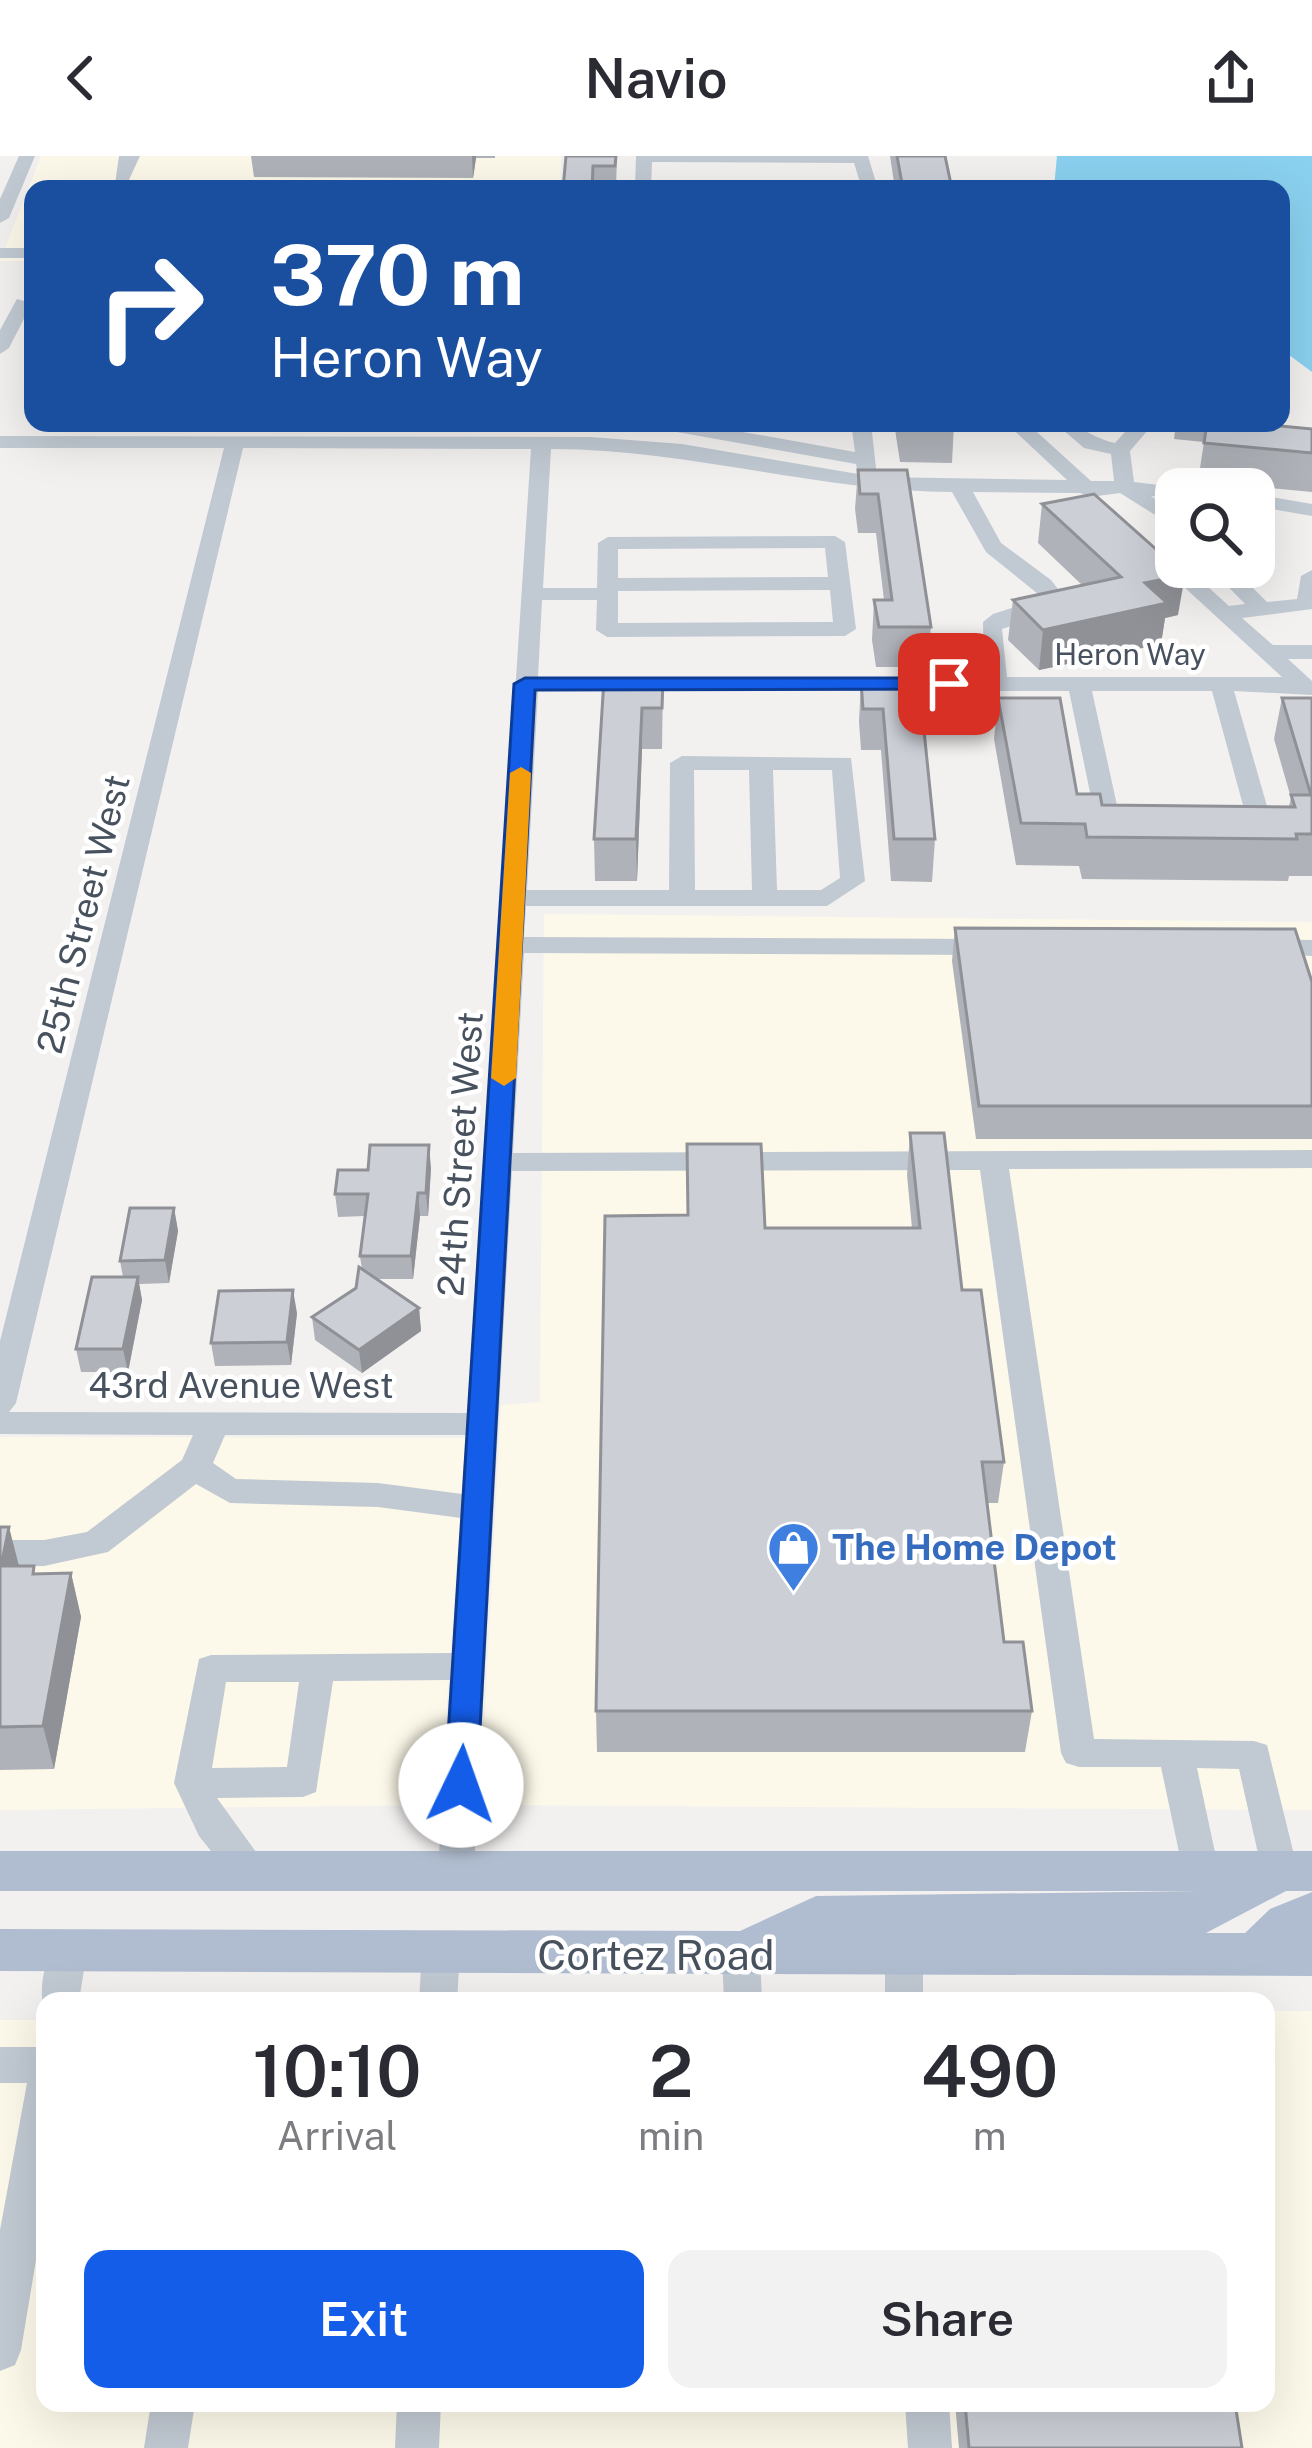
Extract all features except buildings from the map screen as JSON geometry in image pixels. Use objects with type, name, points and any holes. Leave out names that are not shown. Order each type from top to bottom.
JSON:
[{"type":"main road","points":[[0,1871],[1296,1871]]},
{"type":"main road","points":[[742,1978],[815,1917],[1198,1916],[1296,1871]]},
{"type":"main road","points":[[1289,1955],[1264,1944],[1287,1924],[1312,1913]]},
{"type":"main road","name":"Cortez Road","points":[[0,1950],[441,1952],[742,1978],[904,1977],[1289,1955]]},
{"type":"street","points":[[0,218],[9,175],[27,156]]},
{"type":"street","points":[[121,180],[127,158],[132,156]]},
{"type":"street","points":[[643,180],[644,157],[710,157],[861,158],[867,180]]},
{"type":"street","points":[[0,348],[24,309]]},
{"type":"street","points":[[710,432],[866,460]]},
{"type":"street","points":[[862,432],[869,483]]},
{"type":"street","points":[[1026,432],[1120,518]]},
{"type":"street","points":[[1077,432],[1091,444],[1120,451]]},
{"type":"street","points":[[1136,432],[1120,451],[1125,487],[1155,508]]},
{"type":"street","points":[[0,442],[542,443],[615,434],[869,483],[1155,490]]},
{"type":"street","name":"25th Street West","points":[[0,1403],[235,442]]},
{"type":"street","name":"24th Street West","points":[[456,1869],[542,443]]},
{"type":"street","points":[[961,487],[970,515],[1000,554],[1047,587],[1054,598],[1051,604],[991,627],[996,684]]},
{"type":"street","points":[[1275,504],[1312,510]]},
{"type":"street","points":[[1137,534],[1307,688]]},
{"type":"street","points":[[835,542],[840,583],[845,629],[607,630],[608,544],[835,542]]},
{"type":"street","points":[[1224,613],[1307,604],[1312,575]]},
{"type":"street","points":[[532,594],[840,583]]},
{"type":"street","points":[[1241,588],[1262,609]]},
{"type":"street","points":[[1268,652],[1312,652]]},
{"type":"street","name":"Heron Way","points":[[525,684],[1307,688]]},
{"type":"street","points":[[1078,684],[1108,826],[1152,826]]},
{"type":"street","points":[[1218,826],[1261,827],[1221,684]]},
{"type":"street","points":[[514,898],[827,898],[853,880],[843,763],[682,763],[682,897]]},
{"type":"street","points":[[761,763],[765,898]]},
{"type":"street","points":[[512,945],[1024,946]]},
{"type":"street","points":[[1238,947],[1312,948]]},
{"type":"street","points":[[499,1162],[1312,1159]]},
{"type":"street","points":[[993,1160],[1079,1754],[1254,1755],[1296,1871]]},
{"type":"street","name":"43rd Avenue West","points":[[0,1423],[483,1424]]},
{"type":"street","points":[[0,1553],[96,1543],[195,1467],[214,1424]]},
{"type":"street","points":[[195,1467],[230,1491],[378,1496],[478,1508]]},
{"type":"street","points":[[248,1870],[212,1825],[192,1783],[211,1669],[468,1666]]},
{"type":"street","points":[[192,1783],[302,1782],[318,1667]]},
{"type":"street","points":[[1176,1754],[1201,1871]]},
{"type":"street","points":[[61,1992],[68,1951]]},
{"type":"street","points":[[439,1992],[441,1952]]},
{"type":"street","points":[[0,2066],[36,2065]]},
{"type":"street","points":[[0,2350],[10,2231],[36,2123]]},
{"type":"street","points":[[166,2448],[172,2412]]},
{"type":"street","points":[[417,2448],[419,2412]]},
{"type":"street","points":[[928,2412],[930,2448]]},
{"type":"shaded area","points":[[41,156],[561,156],[560,180],[32,180]]},
{"type":"shaded area","points":[[24,200],[24,261],[0,261]]},
{"type":"shaded area","points":[[544,914],[1312,922],[1312,1810],[480,1805],[501,1405],[540,1402]]},
{"type":"shaded area","points":[[0,1437],[465,1438],[440,1805],[0,1810]]},
{"type":"shaded area","points":[[1275,2011],[1312,2011],[1312,2448],[0,2448],[0,2020],[36,2020],[36,2412],[1275,2412]]},
{"type":"water","points":[[1057,156],[1312,156],[1312,372],[1290,356],[1290,180],[1055,180]]},
{"type":"slow traffic","points":[[504,1078],[521,773]]},
{"type":"place","name":"The Home Depot","points":[[793,1593]]},
{"type":"route","points":[[461,1785],[525,684],[949,684]]}]
